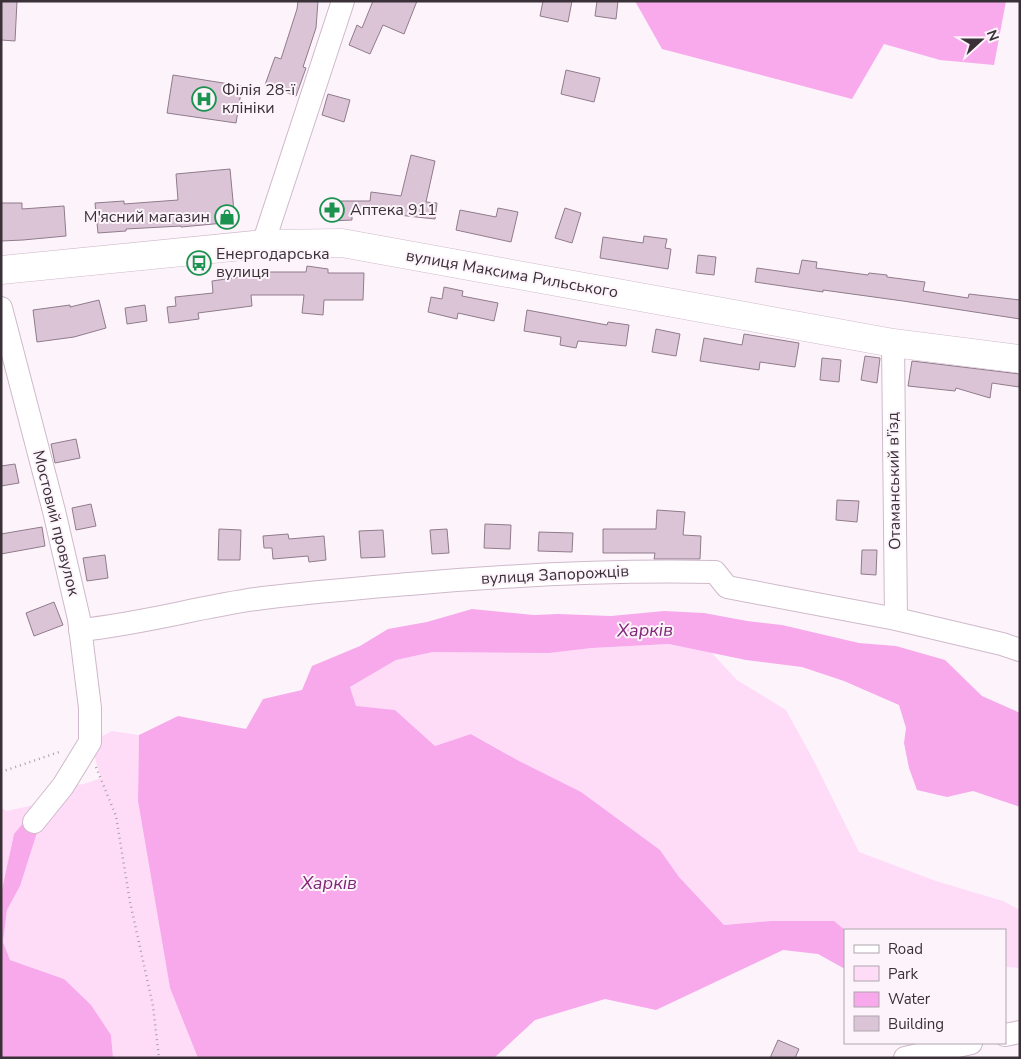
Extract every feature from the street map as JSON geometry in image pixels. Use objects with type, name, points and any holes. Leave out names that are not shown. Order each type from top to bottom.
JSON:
[{"type":"main road","name":"вулиця Максима Рильського","points":[[1,270],[263,244],[342,243],[893,343],[1020,359]]},
{"type":"street","points":[[263,244],[342,1]]},
{"type":"street","name":"Мостовий провулок","points":[[1,308],[54,511],[80,630],[90,708],[90,742]]},
{"type":"street","name":"Отаманський в'їзд","points":[[893,343],[896,620]]},
{"type":"street","name":"вулиця Запорожців","points":[[80,630],[166,617],[261,598],[316,592],[480,578],[652,570],[715,572],[727,587],[896,620],[1002,644],[1020,650]]},
{"type":"street","points":[[34,822],[63,786],[90,742]]},
{"type":"street","points":[[1006,1035],[1020,1032]]},
{"type":"street","points":[[905,1058],[967,1044]]},
{"type":"path","points":[[1,772],[90,742],[95,764],[116,816],[130,902],[153,1006],[159,1058]]},
{"type":"green space","points":[[669,644],[710,651],[737,680],[786,710],[814,761],[859,852],[936,881],[1003,901],[1020,910],[1020,968],[1006,967],[1006,929],[844,929],[834,921],[771,921],[724,925],[679,877],[660,850],[519,761],[472,734],[435,746],[395,710],[356,707],[350,687],[396,660],[433,652],[549,653],[592,648]]},
{"type":"green space","points":[[112,731],[139,735],[138,801],[170,988],[198,1058],[113,1058],[111,1035],[64,979],[10,960],[3,942],[7,910],[20,886],[14,834],[1,894],[1,807],[6,811],[34,805],[63,786],[84,784],[101,778],[90,742]]},
{"type":"shaded area","points":[[635,1],[1006,1],[994,65],[940,60],[884,44],[852,99],[662,49]]},
{"type":"water","name":"Харків","points":[[472,609],[534,615],[611,616],[664,611],[704,613],[782,625],[859,643],[896,646],[945,660],[982,696],[1020,713],[1020,807],[973,791],[947,797],[917,790],[909,768],[904,743],[906,728],[899,705],[844,681],[802,667],[746,660],[669,644],[592,648],[549,653],[433,652],[396,660],[350,687],[356,706],[395,710],[435,746],[471,734],[581,792],[660,850],[679,877],[724,925],[771,921],[834,921],[844,929],[844,968],[818,954],[783,950],[656,1010],[605,999],[535,1020],[494,1058],[198,1058],[170,988],[138,801],[139,735],[178,716],[246,729],[263,699],[302,690],[312,666],[360,646],[388,629],[427,622]]},
{"type":"water","points":[[25,821],[39,826],[20,886],[7,910],[3,942],[10,960],[64,979],[91,1005],[111,1035],[113,1058],[1,1058],[1,894],[14,834]]},
{"type":"building","points":[[1,1],[17,1],[15,41],[1,40]]},
{"type":"building","points":[[298,1],[318,1],[316,28],[303,67],[306,68],[296,96],[265,85],[275,57],[281,59]]},
{"type":"building","points":[[373,1],[417,1],[404,34],[383,25],[370,54],[349,45],[357,25],[362,28]]},
{"type":"building","points":[[543,1],[572,1],[568,22],[540,16]]},
{"type":"building","points":[[597,1],[618,1],[616,19],[595,16]]},
{"type":"building","points":[[566,70],[600,78],[594,102],[561,94]]},
{"type":"building","name":"Філія 28-ї клініки","points":[[173,75],[242,86],[236,123],[167,113]]},
{"type":"building","points":[[328,94],[350,100],[344,122],[322,115]]},
{"type":"building","points":[[411,155],[435,161],[426,202],[437,203],[435,219],[352,210],[352,220],[331,221],[330,201],[370,201],[371,192],[401,196]]},
{"type":"building","points":[[230,169],[235,222],[181,227],[126,229],[126,231],[98,233],[95,203],[124,201],[124,204],[178,200],[176,174]]},
{"type":"building","points":[[1,203],[22,203],[22,209],[64,206],[66,236],[1,241]]},
{"type":"building","points":[[498,208],[518,212],[511,242],[456,230],[460,210],[496,217]]},
{"type":"building","points":[[565,208],[581,213],[572,243],[555,238]]},
{"type":"building","points":[[644,236],[667,239],[665,248],[671,249],[668,269],[600,258],[603,237],[643,243]]},
{"type":"building","points":[[698,255],[716,257],[714,275],[696,273]]},
{"type":"building","points":[[802,260],[817,262],[816,268],[868,275],[869,273],[887,275],[887,277],[925,282],[923,291],[968,298],[969,294],[1020,300],[1020,319],[903,301],[755,282],[757,268],[799,274]]},
{"type":"building","points":[[307,266],[328,269],[328,273],[364,273],[363,300],[324,300],[323,315],[302,313],[304,295],[251,295],[252,306],[198,313],[199,319],[169,323],[167,307],[176,306],[175,297],[213,293],[212,281],[268,272],[306,272]]},
{"type":"building","points":[[444,287],[463,291],[462,296],[498,303],[494,321],[458,313],[457,319],[428,312],[431,297],[442,299]]},
{"type":"building","points":[[99,300],[106,328],[74,337],[37,342],[33,310],[70,305],[70,307]]},
{"type":"building","points":[[145,305],[147,321],[127,324],[125,308]]},
{"type":"building","points":[[527,310],[607,325],[608,322],[629,325],[626,346],[578,341],[576,348],[560,345],[561,337],[524,331]]},
{"type":"building","points":[[656,329],[680,334],[676,356],[652,352]]},
{"type":"building","points":[[744,334],[799,343],[795,367],[760,362],[759,370],[700,361],[704,338],[742,345]]},
{"type":"building","points":[[865,356],[880,358],[877,383],[861,380]]},
{"type":"building","points":[[822,358],[841,360],[839,382],[820,380]]},
{"type":"building","points":[[912,361],[1020,374],[1019,387],[992,383],[990,398],[956,388],[955,391],[908,386]]},
{"type":"building","points":[[76,439],[80,458],[55,463],[51,444]]},
{"type":"building","points":[[15,464],[19,483],[1,486],[1,466]]},
{"type":"building","points":[[837,500],[859,501],[857,522],[836,520]]},
{"type":"building","points":[[91,504],[96,526],[76,530],[72,508]]},
{"type":"building","points":[[657,510],[685,512],[683,535],[701,536],[700,559],[654,559],[655,553],[603,553],[603,529],[656,529]]},
{"type":"building","points":[[485,524],[511,525],[510,549],[484,548]]},
{"type":"building","points":[[42,527],[45,546],[1,554],[1,534]]},
{"type":"building","points":[[219,529],[241,530],[240,560],[218,560]]},
{"type":"building","points":[[447,529],[449,553],[432,554],[430,530]]},
{"type":"building","points":[[383,530],[385,557],[361,558],[359,531]]},
{"type":"building","points":[[539,532],[573,533],[572,552],[538,551]]},
{"type":"building","points":[[288,534],[289,539],[324,536],[326,560],[309,562],[308,556],[273,559],[272,548],[264,548],[263,536]]},
{"type":"building","points":[[862,550],[877,550],[876,575],[861,574]]},
{"type":"building","points":[[105,555],[108,578],[87,581],[83,558]]},
{"type":"building","points":[[54,602],[63,625],[34,636],[26,613]]},
{"type":"building","points":[[778,1040],[799,1049],[795,1058],[770,1058]]},
{"type":"place","name":"Філія 28-ї клініки","points":[[204,99]]},
{"type":"place","name":"Аптека 911","points":[[332,210]]},
{"type":"place","name":"М'ясний магазин","points":[[227,217]]},
{"type":"place","name":"Енергодарська вулиця","points":[[199,263]]}]
